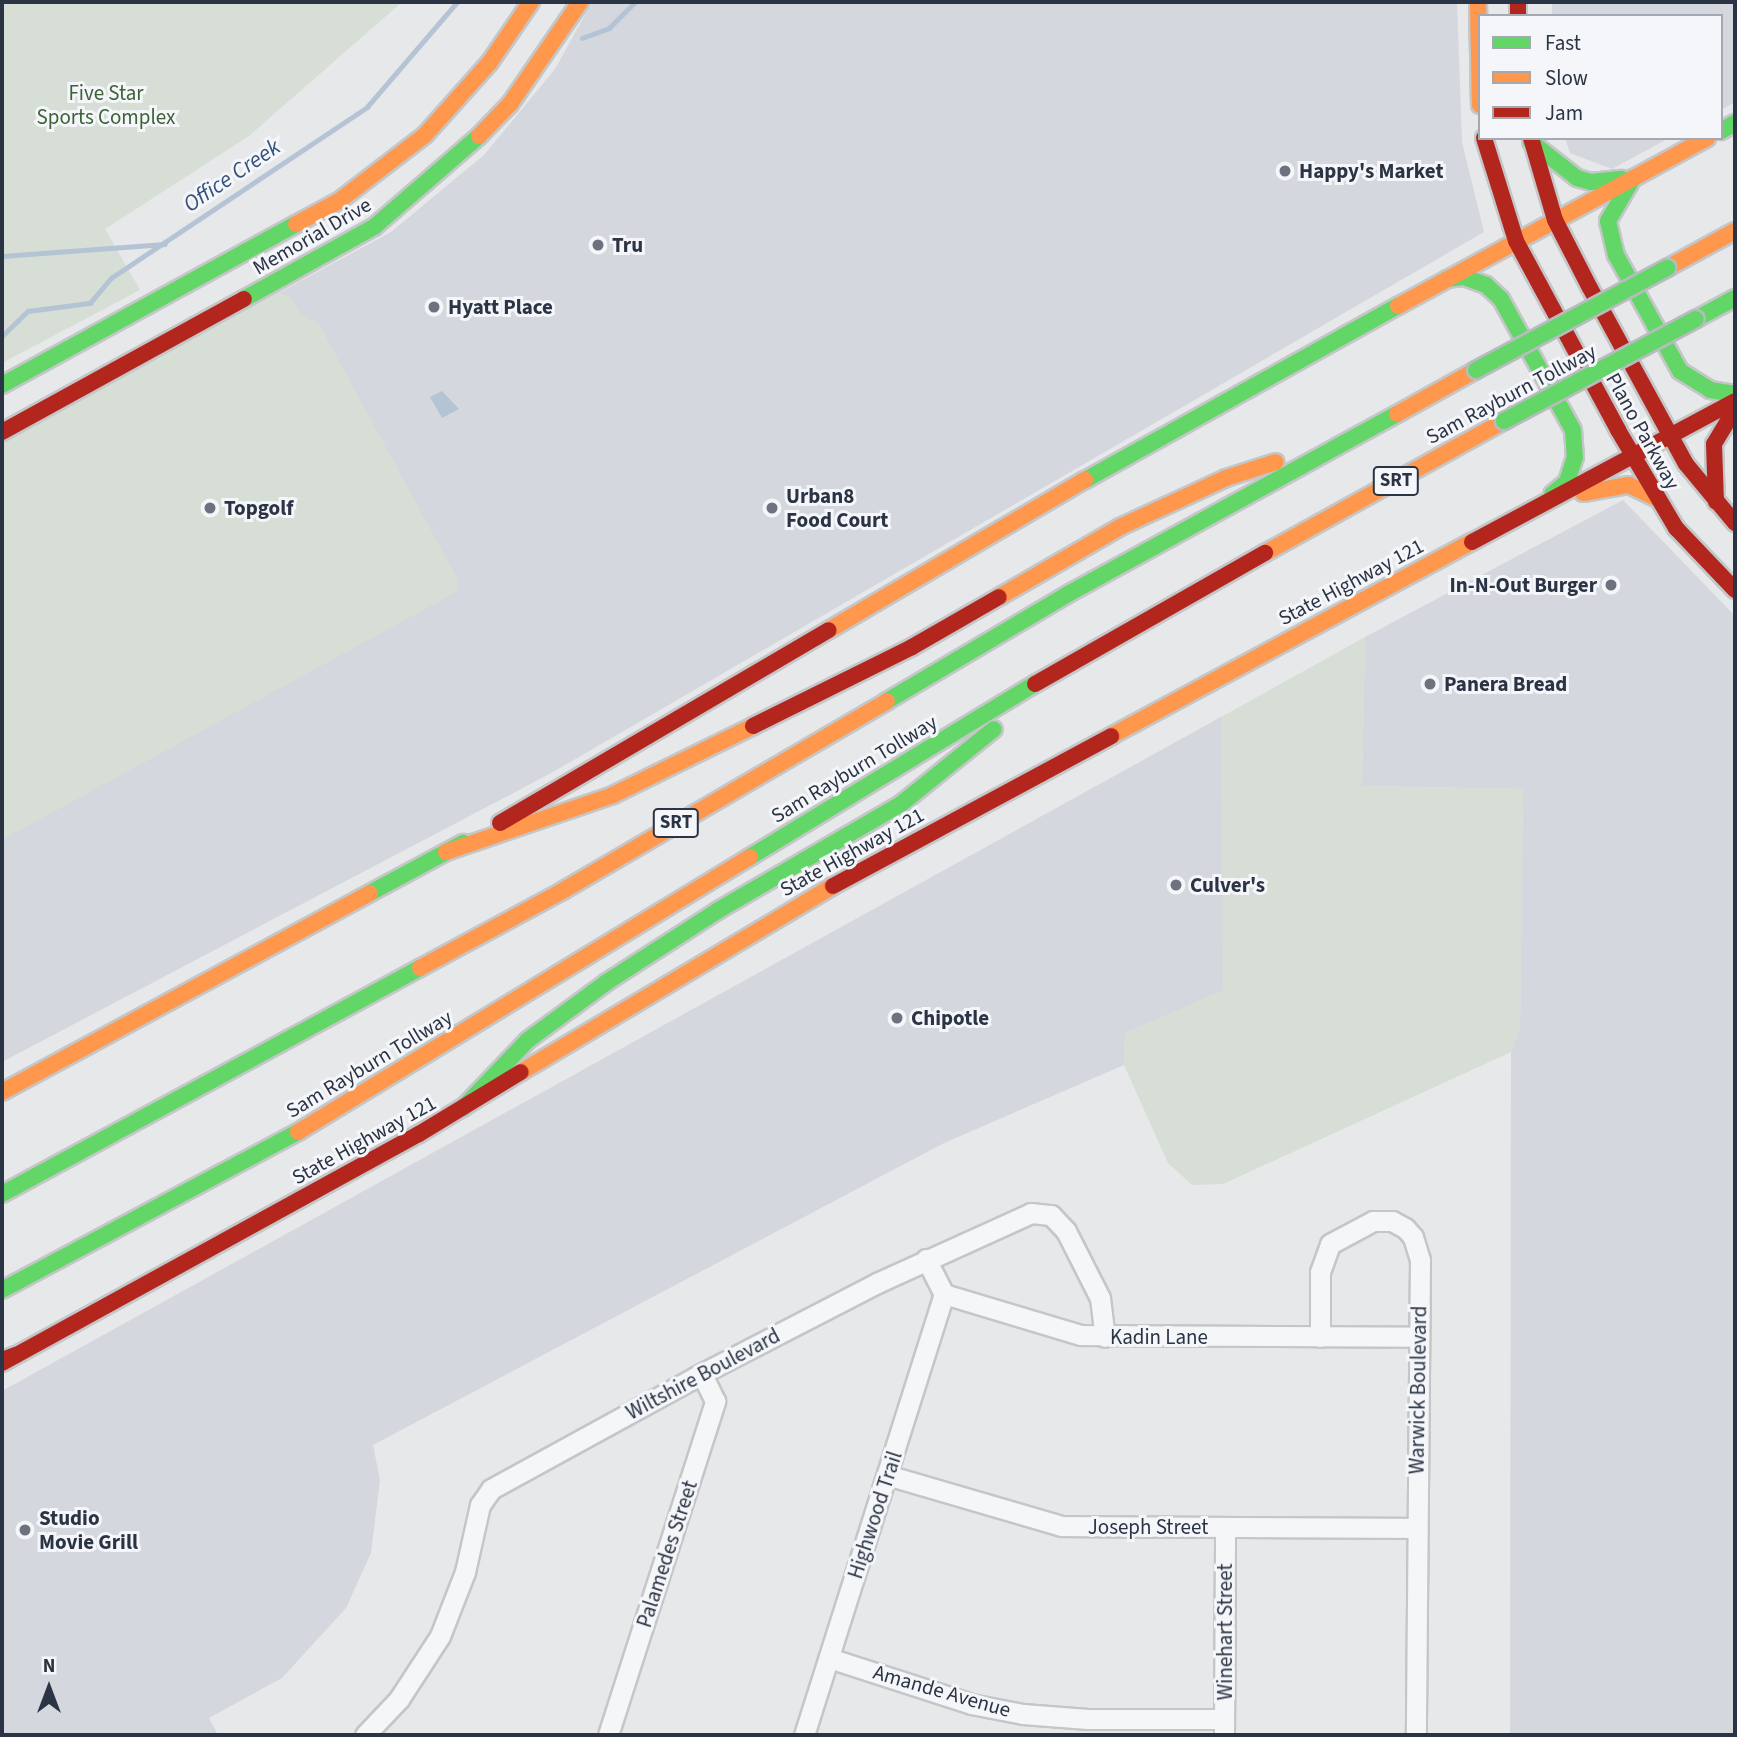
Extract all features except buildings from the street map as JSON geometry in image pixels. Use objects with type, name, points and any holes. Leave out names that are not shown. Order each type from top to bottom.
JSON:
[{"type":"main road","name":"Memorial Drive","points":[[2,432],[279,258],[339,201],[425,135],[490,62],[531,2]]},
{"type":"main road","name":"Memorial Drive","points":[[2,385],[279,258],[374,227],[452,164],[510,104],[580,2]]},
{"type":"main road","name":"Plano Parkway","points":[[1485,140],[1516,241],[1632,457],[1675,528],[1735,590]]},
{"type":"main road","name":"Plano Parkway","points":[[1531,140],[1555,220],[1670,436],[1716,502],[1735,523]]},
{"type":"main road","points":[[1531,140],[1577,178],[1606,183],[1634,177]]},
{"type":"main road","points":[[2,1092],[598,768],[1127,455],[1703,140]]},
{"type":"main road","points":[[1634,177],[1608,221],[1616,255],[1680,371],[1710,390],[1735,394]]},
{"type":"main road","name":"Sam Rayburn Tollway","points":[[2,1194],[564,890],[1056,601],[1345,440],[1735,231]]},
{"type":"main road","points":[[1445,280],[1464,276],[1486,285],[1501,299],[1573,430],[1575,457],[1567,482],[1538,507]]},
{"type":"main road","name":"Sam Rayburn Tollway","points":[[2,1290],[302,1130],[1094,648],[1504,421],[1735,298]]},
{"type":"main road","name":"State Highway 121","points":[[7,1359],[463,1108],[797,905],[1735,401]]},
{"type":"main road","points":[[1716,502],[1714,444],[1735,409]]},
{"type":"main road","points":[[446,852],[613,795],[912,647],[1120,527],[1226,478],[1345,440]]},
{"type":"main road","points":[[1538,507],[1612,485],[1629,485],[1656,498]]},
{"type":"main road","points":[[463,1108],[528,1040],[717,911],[901,804],[1094,648]]},
{"type":"street","name":"Wiltshire Boulevard","points":[[365,1735],[399,1699],[440,1636],[466,1572],[480,1505],[491,1489],[702,1374],[1016,1216],[1051,1215],[1066,1231],[1100,1298],[1105,1337]]},
{"type":"street","name":"Warwick Boulevard","points":[[1320,1337],[1319,1292],[1324,1252],[1346,1233],[1388,1220],[1405,1227],[1418,1247],[1416,1735]]},
{"type":"street","points":[[926,1259],[944,1294]]},
{"type":"street","name":"Kadin Lane","points":[[944,1294],[1073,1334],[1105,1337],[1418,1337]]},
{"type":"street","name":"Highwood Trail","points":[[804,1735],[944,1294]]},
{"type":"street","name":"Palamedes Street","points":[[608,1735],[715,1401],[702,1374]]},
{"type":"street","name":"Joseph Street","points":[[887,1475],[1061,1526],[1417,1528]]},
{"type":"street","name":"Winehart Street","points":[[1224,1727],[1226,1528]]},
{"type":"street","name":"Amande Avenue","points":[[829,1657],[971,1703],[1023,1714],[1224,1727]]},
{"type":"shaded area","points":[[592,2],[1457,2],[1462,142],[1484,232],[553,772],[2,1062],[2,442],[391,232],[484,155],[555,69]]},
{"type":"shaded area","points":[[1552,2],[1735,2],[1735,102],[1723,109],[1723,14],[1552,14]]},
{"type":"shaded area","points":[[1566,140],[1665,140],[1612,169],[1570,153]]},
{"type":"shaded area","points":[[1623,500],[1735,616],[1735,1735],[1510,1735],[1511,1052],[1520,1027],[1523,789],[1362,786],[1365,637]]},
{"type":"shaded area","points":[[1221,717],[1224,991],[1125,1033],[1124,1065],[944,1143],[373,1445],[380,1480],[371,1553],[346,1608],[282,1678],[209,1718],[218,1735],[2,1735],[2,1391]]},
{"type":"green space","name":"Five Star Sports Complex","points":[[2,2],[402,2],[249,136],[105,229],[140,290],[2,363]]},
{"type":"green space","name":"Topgolf","points":[[276,292],[289,296],[299,312],[319,324],[457,578],[458,591],[2,840],[2,438]]},
{"type":"green space","points":[[1365,637],[1362,786],[1523,789],[1520,1027],[1511,1052],[1223,1184],[1192,1185],[1168,1163],[1124,1065],[1125,1033],[1223,990],[1221,717]]},
{"type":"water","points":[[442,391],[459,409],[442,418],[430,397]]},
{"type":"waterway","name":"Office Creek","points":[[2,336],[28,311],[90,303],[111,278],[367,107],[457,2]]},
{"type":"waterway","points":[[582,38],[609,28],[635,2]]},
{"type":"waterway","points":[[2,256],[165,244]]},
{"type":"traffic: fast","points":[[1723,130],[1735,123]]},
{"type":"traffic: fast","points":[[244,299],[374,227],[479,136]]},
{"type":"traffic: fast","points":[[1531,142],[1577,178],[1591,182],[1622,179]]},
{"type":"traffic: fast","points":[[1633,178],[1608,221],[1616,255],[1680,371],[1710,390],[1735,394]]},
{"type":"traffic: fast","points":[[2,385],[296,224]]},
{"type":"traffic: fast","points":[[1476,370],[1667,268]]},
{"type":"traffic: fast","points":[[1447,279],[1464,277],[1486,285],[1501,299],[1573,430],[1575,457],[1567,482],[1552,494]]},
{"type":"traffic: fast","points":[[1696,319],[1735,298]]},
{"type":"traffic: fast","points":[[1085,480],[1398,306]]},
{"type":"traffic: fast","points":[[1504,421],[1696,319]]},
{"type":"traffic: fast","points":[[887,701],[1068,594],[1397,414]]},
{"type":"traffic: fast","points":[[750,857],[1035,684]]},
{"type":"traffic: fast","points":[[463,1108],[528,1040],[607,982],[717,911],[901,804],[994,729]]},
{"type":"traffic: fast","points":[[370,893],[463,843]]},
{"type":"traffic: fast","points":[[2,1194],[420,968]]},
{"type":"traffic: fast","points":[[2,1290],[298,1132]]},
{"type":"traffic: slow","points":[[296,224],[339,201],[425,135],[490,62],[531,2]]},
{"type":"traffic: slow","points":[[479,136],[510,104],[580,2]]},
{"type":"traffic: slow","points":[[1478,2],[1478,14]]},
{"type":"traffic: slow","points":[[1398,306],[1703,140]]},
{"type":"traffic: slow","points":[[1667,268],[1735,231]]},
{"type":"traffic: slow","points":[[1397,414],[1476,370]]},
{"type":"traffic: slow","points":[[1265,553],[1504,421]]},
{"type":"traffic: slow","points":[[999,597],[1120,527],[1226,478],[1276,462]]},
{"type":"traffic: slow","points":[[829,630],[1085,480]]},
{"type":"traffic: slow","points":[[1583,493],[1629,485],[1656,498]]},
{"type":"traffic: slow","points":[[1111,736],[1472,542]]},
{"type":"traffic: slow","points":[[420,968],[564,890],[887,701]]},
{"type":"traffic: slow","points":[[446,852],[613,795],[753,726]]},
{"type":"traffic: slow","points":[[298,1132],[750,857]]},
{"type":"traffic: slow","points":[[521,1072],[833,886]]},
{"type":"traffic: slow","points":[[2,1092],[370,893]]},
{"type":"traffic: jam","points":[[1518,2],[1518,14]]},
{"type":"traffic: jam","points":[[1485,140],[1516,241],[1618,430],[1676,528],[1735,590]]},
{"type":"traffic: jam","points":[[1532,140],[1555,220],[1590,288],[1686,464],[1735,523]]},
{"type":"traffic: jam","points":[[2,432],[244,299]]},
{"type":"traffic: jam","points":[[1472,542],[1735,401]]},
{"type":"traffic: jam","points":[[1716,502],[1714,444],[1735,409]]},
{"type":"traffic: jam","points":[[1035,684],[1265,553]]},
{"type":"traffic: jam","points":[[753,726],[912,647],[999,597]]},
{"type":"traffic: jam","points":[[500,823],[829,630]]},
{"type":"traffic: jam","points":[[833,886],[1111,736]]},
{"type":"traffic: jam","points":[[2,1363],[419,1134],[521,1072]]},
{"type":"traffic: jam","points":[[2,1360],[16,1355]]},
{"type":"place","name":"Happy's Market","points":[[1285,171]]},
{"type":"place","name":"Tru","points":[[598,245]]},
{"type":"place","name":"Hyatt Place","points":[[434,307]]},
{"type":"place","name":"Topgolf","points":[[210,508]]},
{"type":"place","name":"Urban8 Food Court","points":[[772,508]]},
{"type":"place","name":"In-N-Out Burger","points":[[1611,585]]},
{"type":"place","name":"Panera Bread","points":[[1430,684]]},
{"type":"place","name":"Culver's","points":[[1176,885]]},
{"type":"place","name":"Chipotle","points":[[897,1018]]},
{"type":"place","name":"Studio Movie Grill","points":[[25,1530]]}]
